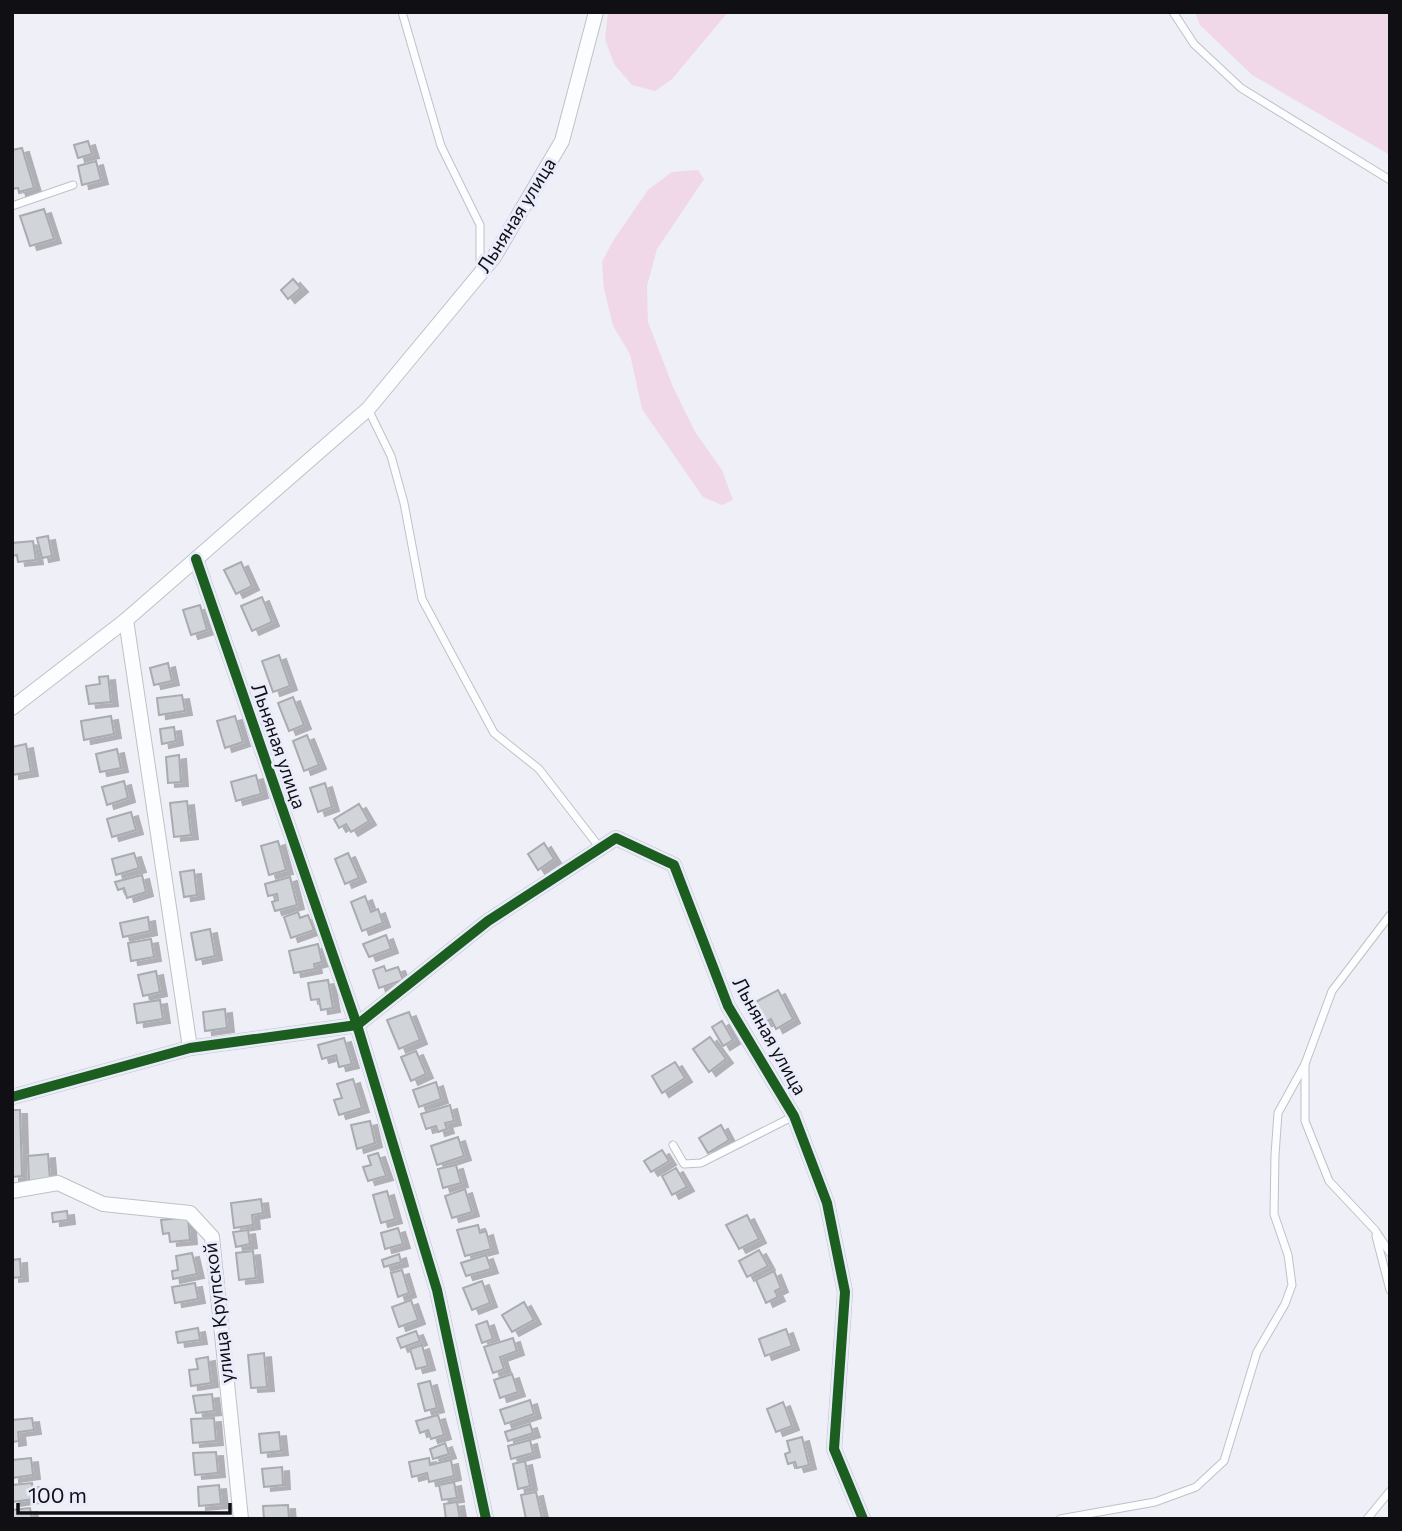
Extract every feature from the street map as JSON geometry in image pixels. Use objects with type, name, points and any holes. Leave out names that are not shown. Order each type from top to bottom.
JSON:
[{"type":"street","name":"Льняная улица","points":[[12,708],[126,620],[368,409],[494,257],[562,141],[596,12]]},
{"type":"street","name":"Льняная улица","points":[[196,559],[357,1025],[437,1290],[486,1519]]},
{"type":"street","points":[[126,620],[190,1048]]},
{"type":"street","name":"Льняная улица","points":[[357,1025],[488,921],[616,838],[674,865],[728,1006],[794,1116],[827,1203],[845,1292],[834,1449],[863,1519]]},
{"type":"street","points":[[12,1097],[190,1048],[357,1025]]},
{"type":"street","name":"улица Крупской","points":[[12,1191],[58,1183],[103,1203],[190,1213],[212,1237],[241,1519]]},
{"type":"lane","points":[[402,12],[441,146],[480,225],[480,274]]},
{"type":"lane","points":[[1173,12],[1194,44],[1241,88],[1390,180]]},
{"type":"lane","points":[[12,206],[73,185]]},
{"type":"lane","points":[[368,409],[391,456],[404,503],[422,599],[494,733],[539,768],[600,848]]},
{"type":"lane","points":[[1060,1519],[1155,1502],[1196,1488],[1224,1461],[1257,1352],[1285,1304],[1292,1284],[1288,1255],[1274,1214],[1278,1113],[1305,1064],[1332,991],[1390,915]]},
{"type":"lane","points":[[1305,1064],[1305,1121],[1329,1181],[1375,1230],[1390,1253]]},
{"type":"lane","points":[[673,1145],[684,1164],[701,1163],[794,1116]]},
{"type":"lane","points":[[1375,1230],[1390,1290]]},
{"type":"lane","points":[[1367,1519],[1390,1491]]},
{"type":"shaded area","points":[[608,12],[728,12],[672,79],[655,91],[632,85],[614,64],[605,39]]},
{"type":"shaded area","points":[[1195,12],[1390,12],[1390,155],[1252,75],[1200,25]]},
{"type":"shaded area","points":[[698,170],[704,179],[657,249],[647,286],[648,322],[673,387],[695,432],[722,470],[733,500],[722,505],[703,497],[642,409],[630,354],[613,326],[604,289],[602,262],[648,190],[672,172]]},
{"type":"building","points":[[88,141],[92,154],[78,158],[74,145]]},
{"type":"building","points":[[22,148],[34,188],[19,192],[18,188],[12,189],[12,150]]},
{"type":"building","points":[[96,161],[101,180],[82,185],[78,166]]},
{"type":"building","points":[[44,209],[54,239],[30,246],[20,216]]},
{"type":"building","points":[[293,279],[301,288],[288,299],[281,290]]},
{"type":"building","points":[[48,536],[52,556],[42,558],[37,538]]},
{"type":"building","points":[[33,541],[36,560],[18,562],[17,555],[12,556],[12,543]]},
{"type":"building","points":[[241,562],[252,586],[236,594],[224,570]]},
{"type":"building","points":[[262,597],[272,622],[252,631],[241,606]]},
{"type":"building","points":[[200,605],[207,630],[191,635],[183,610]]},
{"type":"building","points":[[279,655],[290,686],[273,692],[262,661]]},
{"type":"building","points":[[168,663],[172,681],[154,685],[150,668]]},
{"type":"building","points":[[108,676],[111,702],[89,704],[86,686],[100,684],[99,677]]},
{"type":"building","points":[[182,695],[185,711],[159,715],[157,698]]},
{"type":"building","points":[[293,697],[304,725],[289,731],[278,703]]},
{"type":"building","points":[[111,716],[114,734],[84,740],[81,721]]},
{"type":"building","points":[[235,716],[243,742],[225,748],[217,721]]},
{"type":"building","points":[[174,727],[176,741],[162,744],[160,729]]},
{"type":"building","points":[[307,735],[319,765],[304,771],[293,741]]},
{"type":"building","points":[[26,744],[31,772],[12,775],[12,747]]},
{"type":"building","points":[[117,749],[121,768],[100,772],[96,754]]},
{"type":"building","points":[[179,755],[181,782],[168,783],[166,757]]},
{"type":"building","points":[[256,775],[261,794],[236,801],[231,782]]},
{"type":"building","points":[[124,781],[128,798],[107,805],[102,787]]},
{"type":"building","points":[[325,783],[332,807],[318,812],[310,788]]},
{"type":"building","points":[[187,801],[191,835],[174,837],[170,803]]},
{"type":"building","points":[[359,804],[369,821],[351,832],[346,824],[339,828],[334,819]]},
{"type":"building","points":[[131,812],[136,830],[112,837],[107,819]]},
{"type":"building","points":[[278,841],[286,870],[269,875],[261,846]]},
{"type":"building","points":[[544,843],[554,859],[538,870],[528,854]]},
{"type":"building","points":[[134,853],[139,868],[116,875],[112,859]]},
{"type":"building","points":[[348,853],[359,878],[345,884],[335,859]]},
{"type":"building","points":[[194,870],[197,895],[184,897],[180,872]]},
{"type":"building","points":[[142,875],[146,892],[127,898],[124,888],[118,890],[115,882]]},
{"type":"building","points":[[290,877],[297,905],[275,911],[272,902],[278,900],[277,894],[268,896],[265,884]]},
{"type":"building","points":[[365,896],[371,912],[378,909],[383,923],[362,931],[351,902]]},
{"type":"building","points":[[298,912],[300,918],[308,915],[314,930],[291,938],[284,917]]},
{"type":"building","points":[[148,917],[150,931],[123,937],[120,923]]},
{"type":"building","points":[[210,929],[215,956],[196,960],[191,933]]},
{"type":"building","points":[[386,935],[391,949],[369,957],[363,944]]},
{"type":"building","points":[[151,939],[154,957],[131,961],[128,943]]},
{"type":"building","points":[[318,944],[322,962],[314,964],[315,969],[294,973],[289,951]]},
{"type":"building","points":[[384,966],[386,971],[398,967],[403,980],[379,988],[373,970]]},
{"type":"building","points":[[156,971],[160,992],[143,996],[138,975]]},
{"type":"building","points":[[328,980],[333,1008],[321,1010],[319,999],[311,1000],[308,983]]},
{"type":"building","points":[[778,990],[793,1019],[776,1029],[771,1019],[760,1025],[750,1005]]},
{"type":"building","points":[[160,1000],[163,1019],[137,1023],[134,1004]]},
{"type":"building","points":[[225,1009],[227,1028],[205,1031],[203,1012]]},
{"type":"building","points":[[409,1012],[420,1040],[399,1049],[387,1020]]},
{"type":"building","points":[[722,1021],[733,1040],[723,1046],[712,1027]]},
{"type":"building","points":[[710,1037],[726,1059],[709,1072],[693,1049]]},
{"type":"building","points":[[344,1038],[352,1064],[339,1067],[336,1055],[322,1059],[318,1045]]},
{"type":"building","points":[[416,1051],[426,1074],[411,1081],[401,1057]]},
{"type":"building","points":[[675,1062],[685,1078],[662,1093],[652,1076]]},
{"type":"building","points":[[353,1079],[362,1108],[339,1115],[334,1100],[342,1098],[337,1084]]},
{"type":"building","points":[[436,1082],[441,1099],[419,1107],[413,1090]]},
{"type":"building","points":[[450,1105],[454,1121],[445,1123],[447,1129],[438,1132],[436,1126],[426,1129],[421,1114]]},
{"type":"building","points":[[12,1110],[20,1110],[22,1176],[12,1177]]},
{"type":"building","points":[[370,1121],[375,1143],[357,1149],[351,1125]]},
{"type":"building","points":[[721,1125],[729,1140],[708,1153],[699,1138]]},
{"type":"building","points":[[458,1137],[464,1156],[437,1165],[431,1146]]},
{"type":"building","points":[[662,1150],[669,1161],[651,1172],[644,1161]]},
{"type":"building","points":[[378,1153],[386,1176],[368,1181],[363,1167],[371,1165],[368,1156]]},
{"type":"building","points":[[48,1154],[50,1180],[29,1181],[28,1156]]},
{"type":"building","points":[[456,1165],[461,1183],[443,1188],[438,1169]]},
{"type":"building","points":[[676,1168],[687,1187],[672,1195],[662,1176]]},
{"type":"building","points":[[465,1189],[472,1212],[452,1218],[445,1196]]},
{"type":"building","points":[[387,1191],[395,1219],[381,1223],[373,1195]]},
{"type":"building","points":[[261,1199],[263,1213],[252,1215],[253,1225],[234,1228],[231,1203]]},
{"type":"building","points":[[67,1211],[68,1220],[53,1222],[52,1213]]},
{"type":"building","points":[[747,1215],[759,1239],[739,1249],[726,1225]]},
{"type":"building","points":[[188,1217],[190,1240],[170,1242],[169,1233],[163,1234],[161,1220]]},
{"type":"building","points":[[478,1225],[480,1233],[486,1231],[491,1249],[465,1256],[457,1230]]},
{"type":"building","points":[[398,1228],[403,1244],[385,1249],[381,1233]]},
{"type":"building","points":[[248,1230],[250,1244],[236,1247],[233,1232]]},
{"type":"building","points":[[759,1250],[768,1266],[747,1277],[739,1261]]},
{"type":"building","points":[[253,1251],[256,1278],[239,1280],[236,1253]]},
{"type":"building","points":[[192,1253],[197,1274],[173,1279],[172,1271],[178,1270],[176,1256]]},
{"type":"building","points":[[399,1254],[401,1262],[384,1267],[382,1260]]},
{"type":"building","points":[[486,1255],[491,1269],[466,1276],[461,1263]]},
{"type":"building","points":[[20,1259],[21,1277],[12,1278],[12,1260]]},
{"type":"building","points":[[402,1270],[409,1293],[398,1297],[391,1273]]},
{"type":"building","points":[[774,1271],[781,1288],[775,1291],[778,1297],[766,1303],[756,1280]]},
{"type":"building","points":[[482,1281],[490,1303],[472,1310],[463,1288]]},
{"type":"building","points":[[195,1283],[198,1299],[175,1303],[172,1287]]},
{"type":"building","points":[[411,1300],[418,1320],[399,1327],[392,1307]]},
{"type":"building","points":[[524,1302],[534,1320],[512,1332],[502,1315]]},
{"type":"building","points":[[487,1321],[493,1339],[482,1343],[476,1325]]},
{"type":"building","points":[[198,1328],[200,1340],[178,1343],[176,1332]]},
{"type":"building","points":[[786,1329],[792,1346],[765,1356],[759,1339]]},
{"type":"building","points":[[416,1331],[420,1341],[401,1348],[397,1338]]},
{"type":"building","points":[[513,1338],[517,1351],[500,1357],[504,1369],[493,1373],[484,1347]]},
{"type":"building","points":[[422,1345],[428,1366],[416,1369],[410,1349]]},
{"type":"building","points":[[264,1353],[267,1387],[251,1388],[248,1355]]},
{"type":"building","points":[[208,1357],[211,1383],[191,1386],[189,1370],[198,1369],[196,1359]]},
{"type":"building","points":[[512,1374],[518,1392],[500,1398],[494,1380]]},
{"type":"building","points":[[430,1381],[437,1408],[425,1411],[418,1384]]},
{"type":"building","points":[[212,1394],[214,1411],[196,1413],[193,1396]]},
{"type":"building","points":[[530,1400],[534,1414],[505,1424],[500,1410]]},
{"type":"building","points":[[783,1402],[792,1426],[776,1432],[767,1409]]},
{"type":"building","points":[[438,1415],[444,1435],[431,1439],[428,1430],[420,1433],[416,1421]]},
{"type":"building","points":[[32,1418],[34,1430],[18,1432],[19,1441],[12,1442],[12,1420]]},
{"type":"building","points":[[214,1418],[216,1441],[193,1443],[191,1419]]},
{"type":"building","points":[[530,1424],[533,1433],[508,1441],[505,1432]]},
{"type":"building","points":[[279,1432],[281,1451],[261,1453],[259,1434]]},
{"type":"building","points":[[802,1437],[809,1465],[797,1468],[795,1462],[788,1464],[785,1454],[790,1452],[787,1441]]},
{"type":"building","points":[[530,1440],[533,1453],[511,1459],[508,1446]]},
{"type":"building","points":[[445,1443],[449,1454],[433,1459],[430,1449]]},
{"type":"building","points":[[216,1452],[218,1473],[195,1475],[193,1453]]},
{"type":"building","points":[[31,1458],[33,1475],[12,1478],[12,1460]]},
{"type":"building","points":[[429,1458],[430,1465],[451,1460],[454,1476],[429,1482],[427,1473],[412,1477],[409,1462]]},
{"type":"building","points":[[525,1461],[530,1486],[518,1489],[513,1464]]},
{"type":"building","points":[[282,1467],[283,1485],[264,1487],[262,1469]]},
{"type":"building","points":[[454,1482],[457,1498],[442,1500],[439,1485]]},
{"type":"building","points":[[32,1483],[34,1499],[12,1502],[12,1485]]},
{"type":"building","points":[[219,1485],[221,1504],[199,1506],[198,1487]]},
{"type":"building","points":[[536,1492],[542,1518],[526,1519],[521,1495]]},
{"type":"building","points":[[457,1502],[460,1519],[446,1519],[444,1504]]},
{"type":"building","points":[[288,1505],[289,1519],[264,1519],[263,1506]]},
{"type":"building","points":[[30,1508],[32,1519],[13,1519],[12,1510]]},
{"type":"cycle path","points":[[196,559],[357,1025],[437,1290],[486,1519]]},
{"type":"cycle path","points":[[12,1097],[190,1048],[357,1025],[488,921],[616,838],[674,865],[728,1006],[794,1116],[827,1203],[845,1292],[834,1449],[863,1519]]}]
